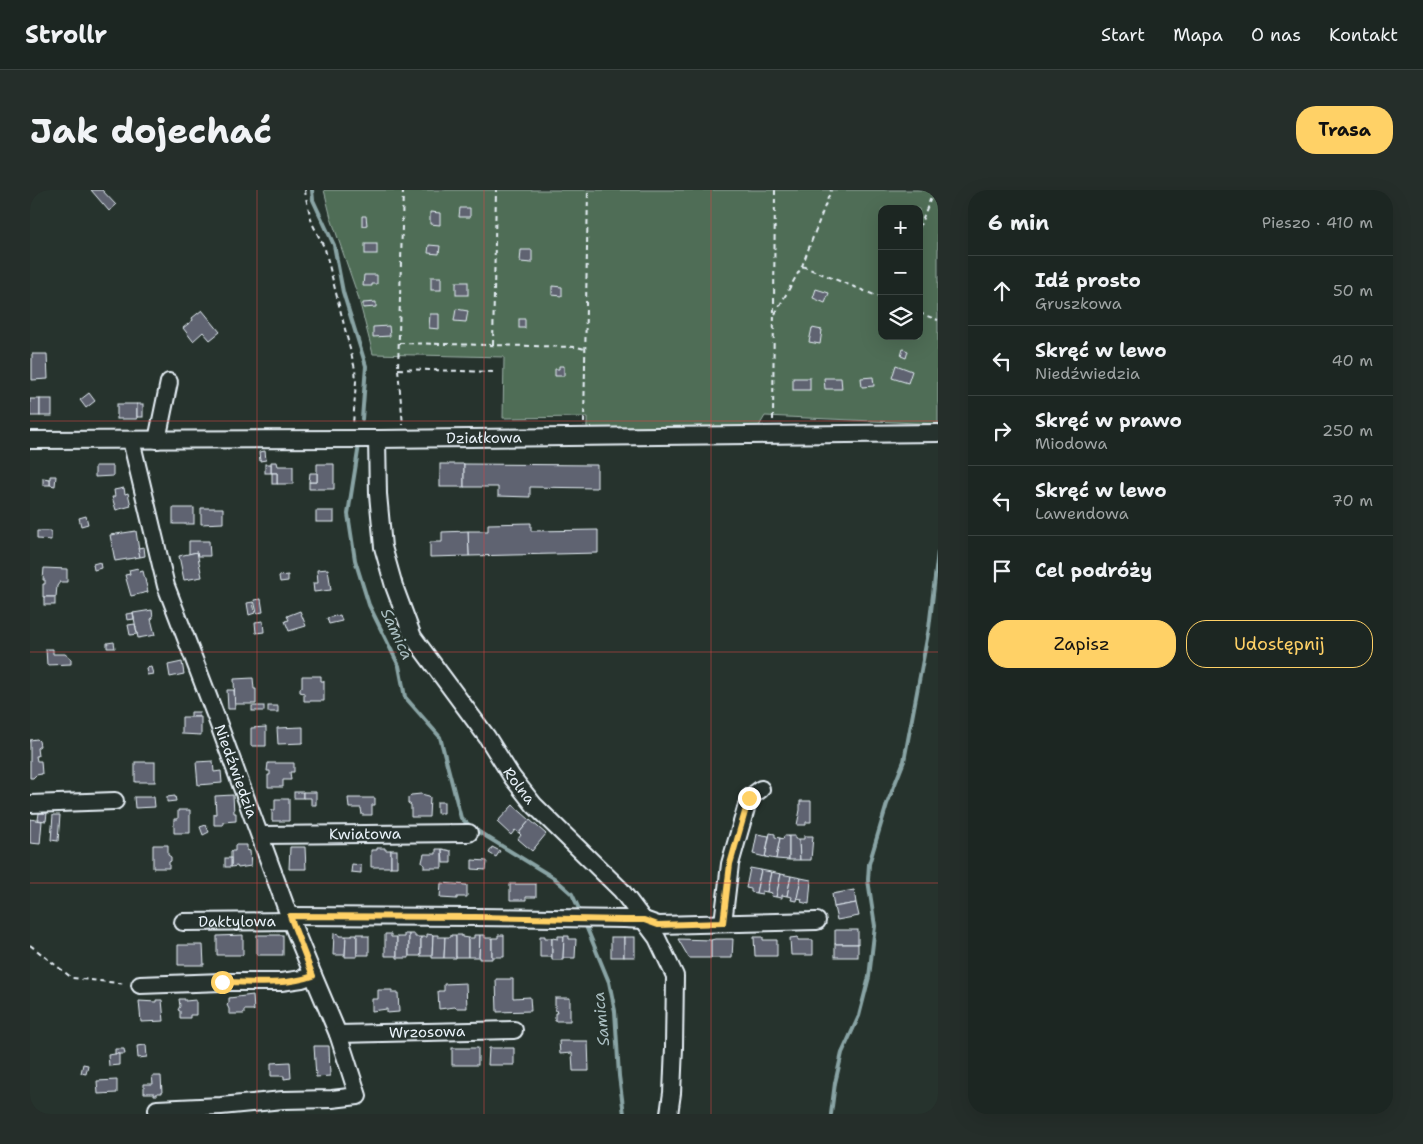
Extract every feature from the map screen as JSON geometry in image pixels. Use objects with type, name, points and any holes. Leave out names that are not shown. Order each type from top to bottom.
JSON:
[{"type":"street","points":[[157,440],[169,382]]},
{"type":"street","name":"Działkowa","points":[[30,440],[403,439],[938,433]]},
{"type":"street","name":"Rolna","points":[[377,439],[378,494],[383,547],[394,586],[413,637],[534,805],[621,890],[657,938],[675,976],[674,1057],[669,1114]]},
{"type":"street","name":"Niedźwiedzia","points":[[131,440],[166,586],[290,918],[338,1034],[358,1096],[332,1099],[283,1100],[157,1112]]},
{"type":"street","points":[[723,923],[730,864],[746,806],[749,798],[761,789]]},
{"type":"street","points":[[30,804],[115,801]]},
{"type":"street","name":"Kwiatowa","points":[[260,834],[469,833]]},
{"type":"street","name":"Daktylowa","points":[[183,922],[290,918],[485,917],[644,920],[658,925],[817,921]]},
{"type":"street","points":[[140,985],[281,982],[302,980],[313,976]]},
{"type":"street","name":"Wrzosowa","points":[[338,1034],[514,1030]]},
{"type":"path","points":[[306,190],[312,224],[325,249],[355,369],[356,381],[352,439]]},
{"type":"path","points":[[403,190],[398,342],[398,369],[404,416],[403,439]]},
{"type":"path","points":[[493,345],[496,190]]},
{"type":"path","points":[[584,416],[588,190]]},
{"type":"path","points":[[773,435],[775,190]]},
{"type":"path","points":[[774,316],[802,266],[831,190]]},
{"type":"path","points":[[923,218],[934,190]]},
{"type":"path","points":[[802,266],[878,296]]},
{"type":"path","points":[[923,314],[938,320]]},
{"type":"path","points":[[398,342],[578,347],[585,349]]},
{"type":"path","points":[[398,369],[493,372]]},
{"type":"path","points":[[30,945],[72,978],[115,984],[140,985]]},
{"type":"green space","points":[[324,190],[938,190],[938,424],[765,416],[756,431],[587,432],[587,417],[503,418],[504,357],[373,354],[358,296],[331,218]]},
{"type":"building","points":[[91,190],[102,190],[116,205],[109,211]]},
{"type":"building","points":[[460,208],[470,208],[470,217],[459,217]]},
{"type":"building","points":[[430,212],[440,213],[440,225],[430,224]]},
{"type":"building","points":[[362,216],[366,216],[367,225],[362,226]]},
{"type":"building","points":[[365,244],[377,244],[377,254],[365,254]]},
{"type":"building","points":[[429,245],[440,246],[439,254],[428,253]]},
{"type":"building","points":[[521,250],[532,250],[532,263],[520,262]]},
{"type":"building","points":[[364,275],[377,275],[377,284],[363,286]]},
{"type":"building","points":[[431,277],[441,277],[441,290],[431,290]]},
{"type":"building","points":[[456,282],[468,282],[468,295],[456,295]]},
{"type":"building","points":[[552,286],[562,287],[562,296],[552,295]]},
{"type":"building","points":[[816,289],[829,293],[825,303],[813,298]]},
{"type":"building","points":[[376,302],[376,307],[363,308],[363,303]]},
{"type":"building","points":[[456,309],[468,311],[466,322],[454,321]]},
{"type":"building","points":[[202,310],[220,332],[210,340],[203,332],[193,341],[183,328]]},
{"type":"building","points":[[430,314],[439,314],[439,329],[429,328]]},
{"type":"building","points":[[519,319],[525,319],[525,328],[519,328]]},
{"type":"building","points":[[389,326],[390,336],[373,337],[373,327]]},
{"type":"building","points":[[812,328],[822,330],[820,344],[809,342]]},
{"type":"building","points":[[903,349],[908,351],[906,358],[901,356]]},
{"type":"building","points":[[32,354],[47,354],[48,379],[32,380]]},
{"type":"building","points":[[896,365],[912,371],[908,383],[892,378]]},
{"type":"building","points":[[559,366],[564,366],[564,376],[555,376],[555,369],[559,369]]},
{"type":"building","points":[[873,377],[874,386],[862,387],[861,378]]},
{"type":"building","points":[[793,378],[810,378],[810,390],[793,390]]},
{"type":"building","points":[[824,378],[841,378],[842,389],[825,389]]},
{"type":"building","points":[[89,393],[95,401],[86,408],[80,400]]},
{"type":"building","points":[[30,399],[40,399],[40,416],[30,416]]},
{"type":"building","points":[[40,399],[52,399],[52,416],[40,416]]},
{"type":"building","points":[[117,404],[137,404],[137,419],[117,419]]},
{"type":"building","points":[[137,404],[143,404],[143,417],[137,417]]},
{"type":"building","points":[[265,451],[266,460],[260,461],[259,452]]},
{"type":"building","points":[[271,462],[277,462],[278,466],[293,466],[293,484],[277,484],[277,473],[271,473]]},
{"type":"building","points":[[265,464],[271,464],[271,473],[265,473]]},
{"type":"building","points":[[317,464],[334,464],[334,489],[309,489],[309,482],[317,482]]},
{"type":"building","points":[[440,464],[464,464],[464,487],[440,487]]},
{"type":"building","points":[[464,464],[597,465],[597,488],[530,487],[530,497],[498,496],[498,487],[464,487]]},
{"type":"building","points":[[95,466],[113,466],[113,476],[95,477]]},
{"type":"building","points":[[272,473],[277,473],[277,484],[272,484]]},
{"type":"building","points":[[310,473],[317,473],[317,482],[309,482]]},
{"type":"building","points":[[50,476],[56,476],[55,486],[50,485]]},
{"type":"building","points":[[43,478],[50,479],[50,485],[43,485]]},
{"type":"building","points":[[124,488],[125,494],[128,493],[131,506],[116,510],[112,497],[115,497],[114,490]]},
{"type":"building","points":[[173,508],[194,508],[194,524],[173,524]]},
{"type":"building","points":[[201,508],[223,508],[223,523],[201,524]]},
{"type":"building","points":[[316,511],[334,511],[334,522],[316,522]]},
{"type":"building","points":[[86,516],[88,524],[81,526],[79,518]]},
{"type":"building","points":[[531,523],[531,531],[598,530],[598,553],[469,556],[468,531],[488,531],[488,524]]},
{"type":"building","points":[[37,531],[51,531],[51,540],[37,539]]},
{"type":"building","points":[[136,531],[140,557],[115,561],[110,535]]},
{"type":"building","points":[[468,531],[469,556],[430,557],[430,542],[442,542],[442,532]]},
{"type":"building","points":[[189,541],[209,541],[210,556],[198,556],[197,552],[189,554]]},
{"type":"building","points":[[144,547],[145,556],[140,557],[138,548]]},
{"type":"building","points":[[197,552],[202,577],[184,580],[179,556]]},
{"type":"building","points":[[100,562],[101,568],[94,570],[93,564]]},
{"type":"building","points":[[44,568],[67,569],[67,582],[60,582],[57,586],[56,597],[43,597],[43,584],[45,584],[45,580],[43,580]]},
{"type":"building","points":[[138,568],[139,572],[143,571],[148,592],[131,596],[125,575],[130,574],[129,570]]},
{"type":"building","points":[[328,569],[331,590],[314,592],[313,583],[318,583],[317,570]]},
{"type":"building","points":[[288,575],[288,581],[280,582],[279,576]]},
{"type":"building","points":[[44,597],[55,597],[55,605],[44,605]]},
{"type":"building","points":[[261,599],[263,612],[257,613],[254,600]]},
{"type":"building","points":[[253,602],[255,613],[249,615],[247,603]]},
{"type":"building","points":[[152,610],[153,618],[151,619],[155,635],[138,638],[133,613]]},
{"type":"building","points":[[300,611],[306,626],[289,631],[285,621],[289,620],[287,616]]},
{"type":"building","points":[[133,613],[134,619],[127,620],[126,614]]},
{"type":"building","points":[[340,615],[342,621],[329,624],[327,618]]},
{"type":"building","points":[[263,621],[264,632],[256,633],[255,622]]},
{"type":"building","points":[[135,624],[137,634],[130,635],[128,625]]},
{"type":"building","points":[[114,642],[115,648],[107,648],[107,643]]},
{"type":"building","points":[[46,649],[53,649],[53,654],[65,654],[71,659],[71,664],[47,665]]},
{"type":"building","points":[[182,662],[184,674],[170,677],[168,665]]},
{"type":"building","points":[[151,667],[153,674],[147,675],[146,668]]},
{"type":"building","points":[[302,676],[321,676],[321,681],[324,681],[324,701],[304,701],[304,693],[300,692]]},
{"type":"building","points":[[253,678],[254,689],[256,689],[256,704],[235,704],[234,679]]},
{"type":"building","points":[[227,690],[234,690],[235,709],[228,709]]},
{"type":"building","points":[[252,706],[264,706],[264,711],[252,711]]},
{"type":"building","points":[[268,706],[278,706],[278,712],[268,712]]},
{"type":"building","points":[[191,712],[200,712],[199,717],[191,717]]},
{"type":"building","points":[[182,717],[201,717],[201,735],[182,734]]},
{"type":"building","points":[[266,727],[266,746],[251,746],[251,728]]},
{"type":"building","points":[[303,727],[303,743],[278,744],[277,728]]},
{"type":"building","points":[[37,739],[40,746],[37,748],[38,756],[36,756],[37,761],[41,761],[42,774],[30,778],[30,740]]},
{"type":"building","points":[[213,761],[214,772],[221,771],[222,783],[198,785],[196,762]]},
{"type":"building","points":[[135,762],[155,762],[155,782],[135,782]]},
{"type":"building","points":[[268,763],[294,763],[294,772],[290,772],[291,780],[283,780],[283,787],[268,787],[270,771],[267,771]]},
{"type":"building","points":[[294,792],[303,792],[303,798],[294,798]]},
{"type":"building","points":[[303,792],[316,792],[316,805],[311,805],[311,798],[303,798]]},
{"type":"building","points":[[421,794],[430,797],[429,817],[411,817],[411,805],[408,803],[408,798],[411,795]]},
{"type":"building","points":[[233,795],[236,821],[223,822],[223,825],[214,825],[214,814],[216,814],[215,796]]},
{"type":"building","points":[[175,796],[176,801],[167,802],[167,797]]},
{"type":"building","points":[[134,797],[154,797],[155,807],[135,808]]},
{"type":"building","points":[[348,798],[375,798],[375,805],[372,805],[372,815],[362,815],[361,808],[349,808]]},
{"type":"building","points":[[275,799],[289,799],[289,821],[272,821]]},
{"type":"building","points":[[800,801],[811,801],[811,822],[806,822],[806,825],[797,825]]},
{"type":"building","points":[[437,802],[444,802],[444,813],[437,813]]},
{"type":"building","points":[[513,805],[530,820],[519,833],[515,830],[511,835],[497,822]]},
{"type":"building","points":[[178,810],[190,810],[190,833],[174,833],[174,819],[178,819]]},
{"type":"building","points":[[39,813],[47,813],[46,821],[38,820]]},
{"type":"building","points":[[53,815],[60,815],[58,841],[51,840]]},
{"type":"building","points":[[30,819],[42,821],[40,844],[30,843]]},
{"type":"building","points":[[530,820],[546,834],[532,851],[518,839],[521,835],[519,833]]},
{"type":"building","points":[[206,825],[209,832],[203,835],[200,827]]},
{"type":"building","points":[[770,833],[780,838],[776,859],[765,857]]},
{"type":"building","points":[[757,834],[769,836],[765,857],[753,854]]},
{"type":"building","points":[[784,836],[789,836],[789,860],[776,859],[780,838],[783,839]]},
{"type":"building","points":[[789,836],[795,836],[795,839],[799,839],[800,860],[789,860]]},
{"type":"building","points":[[804,836],[813,836],[811,860],[800,860],[799,839],[804,839]]},
{"type":"building","points":[[153,845],[168,845],[168,855],[171,857],[169,868],[153,868]]},
{"type":"building","points":[[235,845],[247,845],[247,850],[250,851],[251,866],[231,867],[231,851],[235,851]]},
{"type":"building","points":[[290,847],[305,847],[306,869],[289,869]]},
{"type":"building","points":[[492,847],[500,851],[496,857],[489,853]]},
{"type":"building","points":[[377,848],[391,850],[391,867],[371,867],[371,850],[377,850]]},
{"type":"building","points":[[436,849],[442,849],[442,868],[424,868],[422,862],[424,854],[436,854]]},
{"type":"building","points":[[442,849],[451,851],[451,863],[443,863]]},
{"type":"building","points":[[391,850],[397,850],[397,867],[391,867]]},
{"type":"building","points":[[225,858],[231,858],[231,867],[225,867]]},
{"type":"building","points":[[472,860],[487,861],[486,870],[472,869]]},
{"type":"building","points":[[352,864],[361,865],[361,873],[351,872]]},
{"type":"building","points":[[750,868],[761,870],[756,893],[746,888]]},
{"type":"building","points":[[761,870],[771,872],[767,892],[762,891],[762,894],[756,893]]},
{"type":"building","points":[[771,872],[781,874],[776,897],[771,896],[772,893],[767,892]]},
{"type":"building","points":[[781,874],[791,876],[787,896],[782,895],[782,898],[776,897]]},
{"type":"building","points":[[791,876],[801,878],[797,901],[791,900],[792,897],[787,896]]},
{"type":"building","points":[[801,878],[811,880],[809,904],[801,902],[802,899],[797,898]]},
{"type":"building","points":[[441,883],[467,885],[467,897],[457,897],[457,899],[440,898]]},
{"type":"building","points":[[510,884],[536,884],[536,897],[526,897],[526,900],[510,900]]},
{"type":"building","points":[[854,890],[856,903],[834,907],[832,894]]},
{"type":"building","points":[[856,903],[859,916],[837,920],[834,907]]},
{"type":"building","points":[[835,930],[858,930],[858,944],[835,944]]},
{"type":"building","points":[[334,933],[339,934],[339,936],[346,936],[345,955],[333,955]]},
{"type":"building","points":[[352,934],[357,934],[357,957],[345,957],[346,936],[352,936]]},
{"type":"building","points":[[357,934],[369,936],[369,955],[357,955]]},
{"type":"building","points":[[385,934],[397,937],[397,956],[385,956]]},
{"type":"building","points":[[404,934],[409,934],[409,958],[397,958],[397,937],[404,937]]},
{"type":"building","points":[[409,934],[421,937],[421,956],[409,956]]},
{"type":"building","points":[[427,934],[433,935],[432,956],[421,956],[421,937],[427,937]]},
{"type":"building","points":[[243,935],[243,955],[217,955],[217,936]]},
{"type":"building","points":[[257,935],[283,935],[283,955],[257,955]]},
{"type":"building","points":[[433,935],[445,937],[444,958],[432,958]]},
{"type":"building","points":[[451,935],[456,935],[456,958],[444,958],[445,937],[451,937]]},
{"type":"building","points":[[456,935],[468,938],[468,957],[456,957]]},
{"type":"building","points":[[474,935],[480,935],[479,957],[468,957],[468,938],[474,938]]},
{"type":"building","points":[[480,935],[485,935],[485,938],[492,938],[492,959],[479,959]]},
{"type":"building","points":[[498,935],[504,935],[504,957],[492,957],[492,938],[498,938]]},
{"type":"building","points":[[540,936],[552,938],[552,957],[540,957]]},
{"type":"building","points":[[558,936],[564,936],[563,960],[552,960],[552,938],[558,939]]},
{"type":"building","points":[[564,936],[569,936],[569,939],[576,939],[575,958],[563,958]]},
{"type":"building","points":[[611,937],[624,937],[624,957],[611,957]]},
{"type":"building","points":[[624,937],[635,937],[635,957],[624,957]]},
{"type":"building","points":[[754,937],[763,937],[763,940],[777,940],[777,956],[755,956]]},
{"type":"building","points":[[798,937],[798,940],[813,940],[813,955],[791,955],[790,938]]},
{"type":"building","points":[[678,939],[711,940],[711,958],[689,958]]},
{"type":"building","points":[[733,939],[732,958],[711,958],[711,940]]},
{"type":"building","points":[[835,944],[858,944],[858,957],[835,957]]},
{"type":"building","points":[[178,945],[203,945],[204,965],[178,965]]},
{"type":"building","points":[[496,979],[513,979],[513,998],[530,997],[531,1011],[497,1012]]},
{"type":"building","points":[[466,983],[467,1008],[439,1009],[438,991],[444,991],[444,984]]},
{"type":"building","points":[[378,990],[392,990],[392,993],[398,993],[399,1012],[387,1013],[387,1009],[372,1011],[372,999],[378,999]]},
{"type":"building","points":[[253,995],[254,1011],[244,1010],[244,1014],[229,1014],[227,1005],[229,998]]},
{"type":"building","points":[[555,998],[570,998],[570,1021],[555,1021],[555,1013],[557,1013],[555,1010]]},
{"type":"building","points":[[179,999],[185,999],[185,1001],[196,1000],[196,1015],[190,1015],[190,1018],[180,1018],[180,1011],[178,1010],[180,1006]]},
{"type":"building","points":[[156,1000],[162,1000],[164,1021],[141,1022],[139,1001],[156,1002]]},
{"type":"building","points":[[559,1041],[588,1041],[589,1071],[573,1071],[572,1053],[560,1054]]},
{"type":"building","points":[[146,1045],[147,1057],[138,1058],[137,1046]]},
{"type":"building","points":[[314,1046],[329,1046],[330,1076],[316,1077]]},
{"type":"building","points":[[452,1048],[478,1048],[478,1065],[452,1065]]},
{"type":"building","points":[[489,1048],[514,1048],[514,1065],[488,1065]]},
{"type":"building","points":[[115,1049],[124,1049],[125,1054],[115,1054]]},
{"type":"building","points":[[119,1054],[119,1065],[109,1066],[108,1055]]},
{"type":"building","points":[[290,1062],[291,1078],[284,1079],[284,1076],[271,1076],[271,1063]]},
{"type":"building","points":[[83,1064],[88,1065],[86,1074],[81,1073]]},
{"type":"building","points":[[152,1076],[161,1076],[162,1093],[154,1095],[154,1093],[144,1093],[144,1084],[153,1084]]},
{"type":"building","points":[[117,1080],[117,1093],[98,1094],[97,1081]]},
{"type":"waterway","name":"Samica","points":[[312,190],[313,200],[334,245],[343,292],[366,366],[362,419]]},
{"type":"waterway","name":"Samica","points":[[359,445],[348,514],[355,560],[369,605],[399,666],[405,697],[440,737],[461,818],[474,829],[554,878],[572,894],[580,911]]},
{"type":"waterway","points":[[831,1114],[835,1083],[842,1053],[859,1016],[869,977],[875,926],[868,880],[869,864],[887,804],[904,761],[929,628],[938,552]]},
{"type":"waterway","name":"Samica","points":[[586,926],[609,982],[615,1011],[619,1076],[624,1114]]},
{"type":"route","points":[[222,982],[281,982],[302,980],[313,976],[290,916],[644,920],[658,925],[723,923],[730,864],[749,798]]}]
